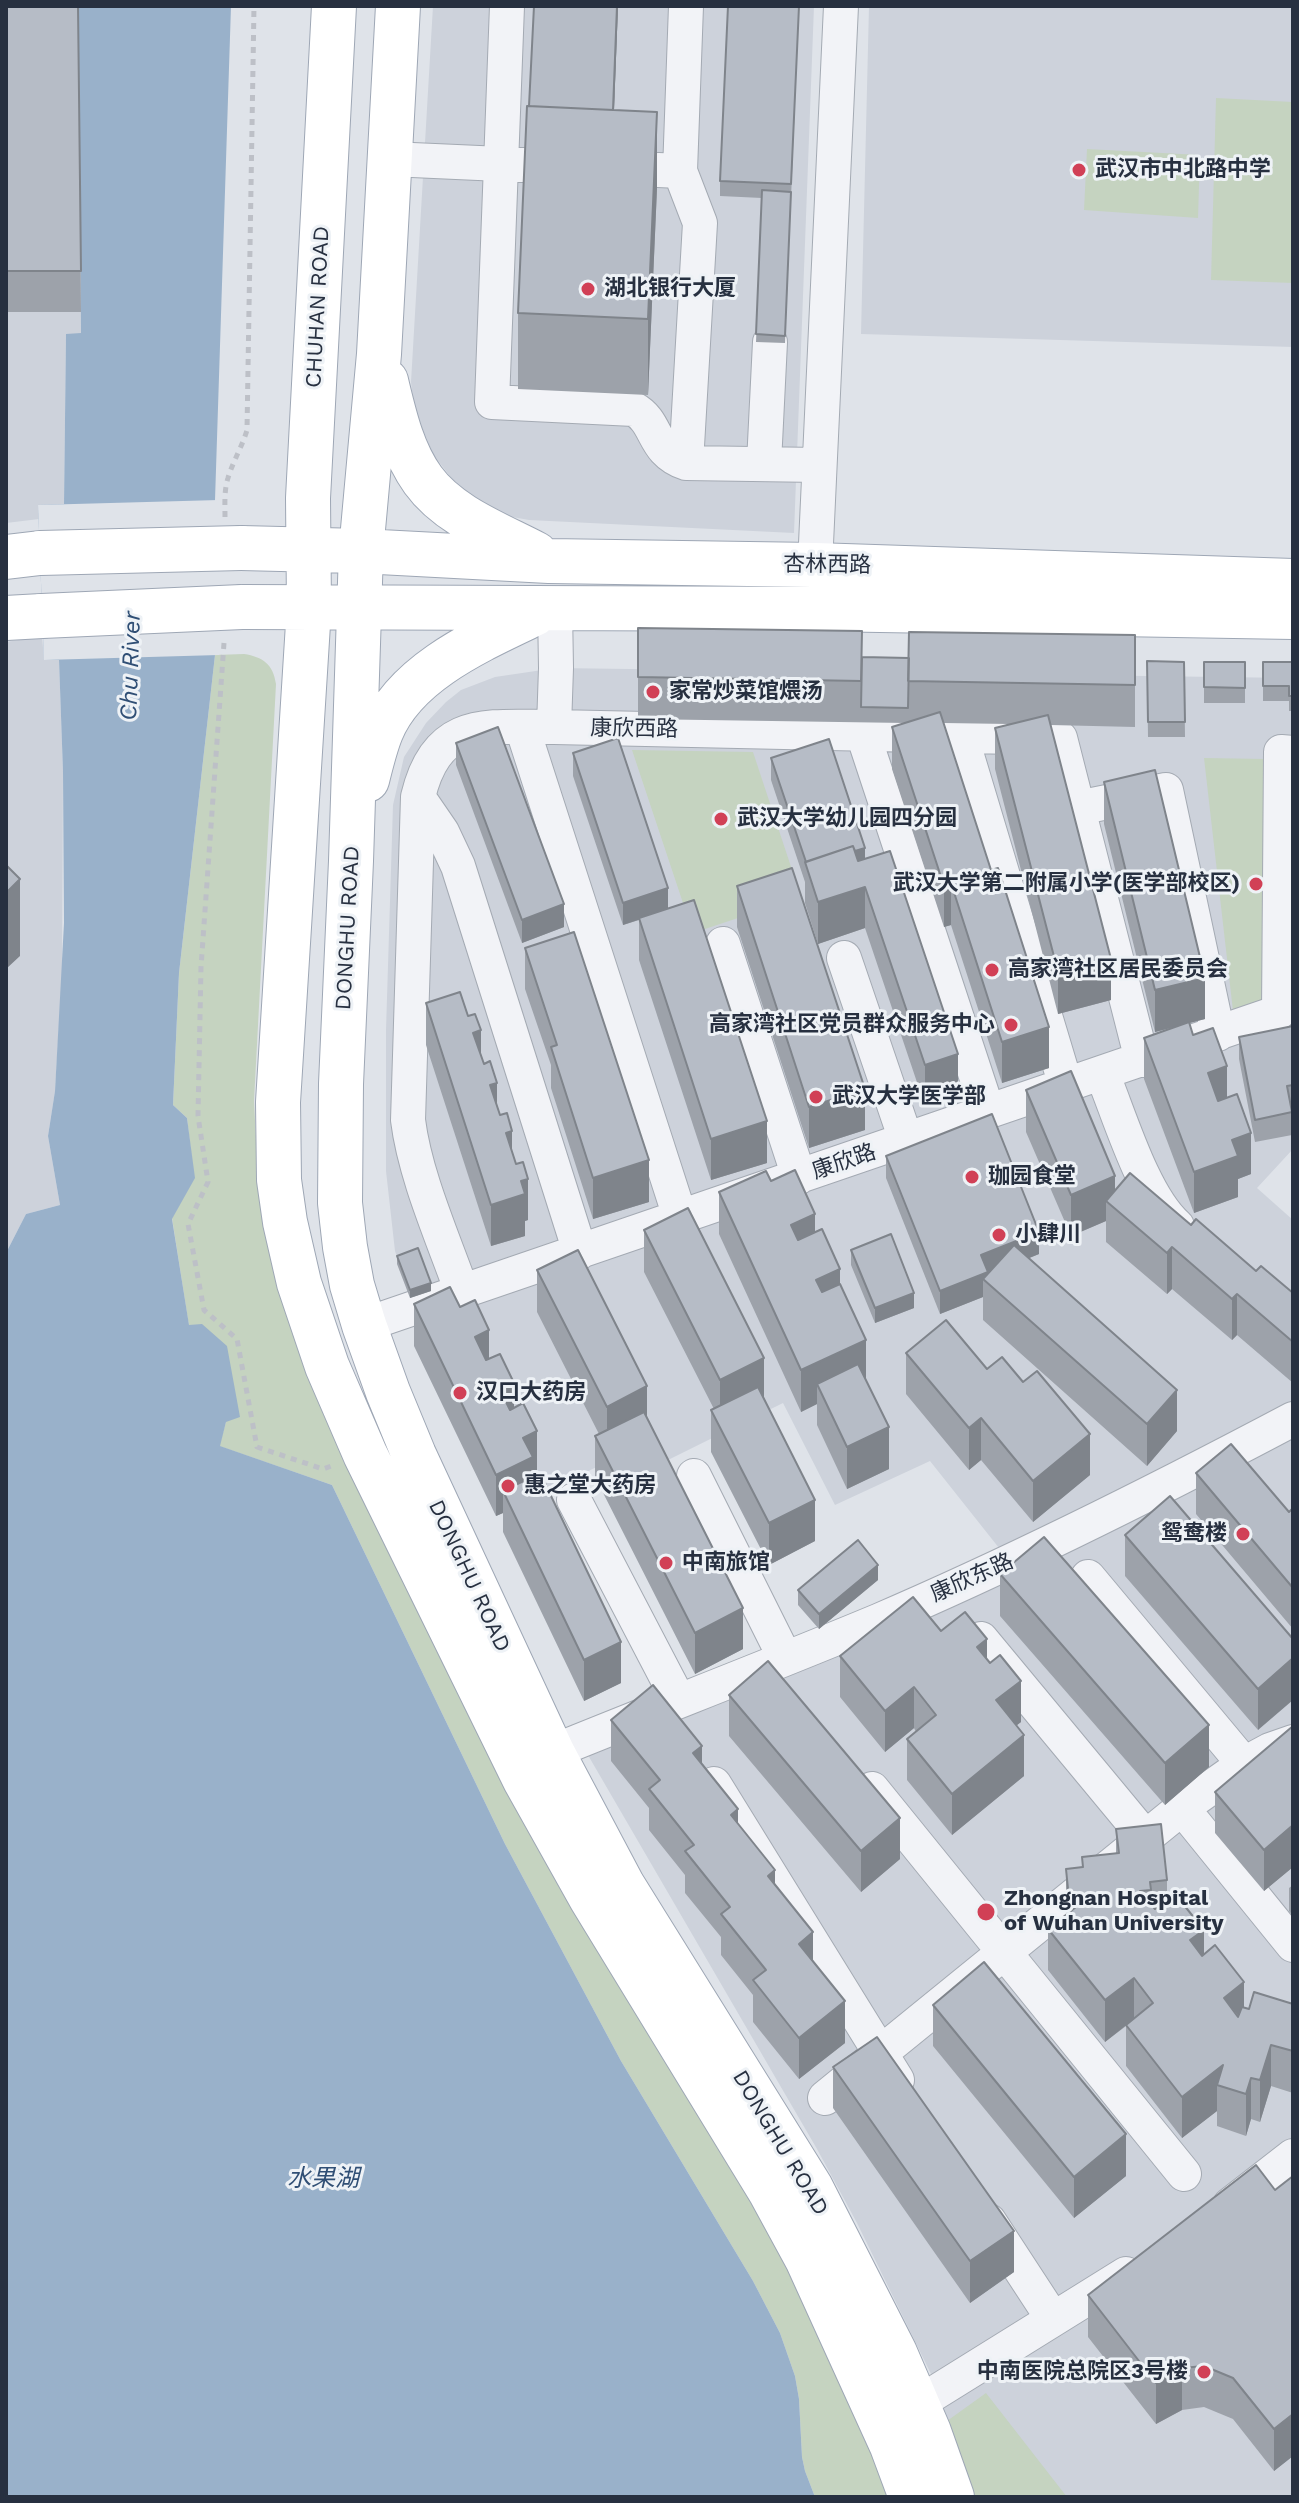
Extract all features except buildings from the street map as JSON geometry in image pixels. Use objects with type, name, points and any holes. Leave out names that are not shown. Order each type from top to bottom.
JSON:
[{"type":"main road","name":"CHUHAN ROAD","points":[[309,608],[308,498],[334,6]]},
{"type":"main road","points":[[23,555],[233,534],[309,549],[361,551],[379,354],[398,6]]},
{"type":"main road","points":[[379,354],[397,428],[423,480],[466,517],[549,561]]},
{"type":"main road","name":"杏林西路","points":[[361,551],[549,561],[815,565],[1293,581]]},
{"type":"main road","name":"DONGHU ROAD","points":[[361,551],[341,1084],[340,1203],[345,1247],[364,1325],[414,1455],[552,1752],[623,1886],[811,2188],[895,2353],[929,2432],[952,2497]]},
{"type":"main road","points":[[24,617],[233,622],[309,608],[359,608]]},
{"type":"main road","name":"DONGHU ROAD","points":[[309,608],[278,1102],[279,1180],[299,1283],[312,1325],[365,1454],[525,1780],[591,1898],[770,2191],[807,2259],[892,2446],[911,2497]]},
{"type":"main road","name":"杏林西路","points":[[359,608],[821,609],[1293,617]]},
{"type":"main road","points":[[351,861],[367,777],[381,731],[393,711],[440,664],[479,640],[550,609]]},
{"type":"street","points":[[507,6],[514,164],[492,402],[634,409],[641,413],[664,451],[686,463],[819,465]]},
{"type":"street","points":[[686,6],[680,171],[700,223],[686,463]]},
{"type":"street","points":[[815,565],[841,6]]},
{"type":"street","points":[[390,159],[514,164]]},
{"type":"street","points":[[625,169],[680,171]]},
{"type":"street","points":[[764,463],[770,342]]},
{"type":"street","points":[[550,609],[556,668],[538,727],[680,1217]]},
{"type":"street","name":"康欣西路","points":[[462,1292],[417,1163],[408,1120],[418,797],[429,763],[443,744],[476,729],[538,727],[1060,738],[1142,1060]]},
{"type":"street","points":[[863,734],[988,1112]]},
{"type":"street","points":[[961,736],[1066,1086]]},
{"type":"street","name":"康欣路","points":[[364,1325],[1279,1012],[1281,752],[1293,753]]},
{"type":"street","points":[[1078,808],[1166,790],[1218,1034]]},
{"type":"street","points":[[418,797],[442,832],[458,866],[580,1252]]},
{"type":"street","points":[[723,944],[799,1177]]},
{"type":"street","points":[[844,958],[906,1140]]},
{"type":"street","points":[[1102,1073],[1158,1205],[1173,1223],[1201,1246]]},
{"type":"street","name":"康欣东路","points":[[552,1752],[878,1620],[1023,1555],[1140,1500],[1293,1419]]},
{"type":"street","points":[[694,1476],[785,1658]]},
{"type":"street","points":[[574,1500],[679,1701]]},
{"type":"street","points":[[1088,1577],[1244,1764]]},
{"type":"street","points":[[981,1639],[1146,1838]]},
{"type":"street","points":[[825,2098],[1182,1808],[1244,1764],[1293,1742]]},
{"type":"street","points":[[701,1763],[915,2107]]},
{"type":"street","points":[[851,1764],[1184,2174]]},
{"type":"street","points":[[1182,1808],[1293,1945]]},
{"type":"street","points":[[1207,2222],[1293,2156]]},
{"type":"street","points":[[975,2200],[1053,2319]]},
{"type":"street","points":[[917,2404],[1157,2254]]},
{"type":"path","points":[[233,534],[225,489],[247,430],[254,6]]},
{"type":"path","points":[[233,622],[223,667],[201,967],[198,1116],[208,1182],[188,1224],[204,1310],[237,1339],[257,1447],[323,1469],[365,1454]]},
{"type":"shaded area","points":[[6,6],[78,6],[81,334],[66,334],[64,504],[39,505],[39,519],[6,523]]},
{"type":"shaded area","points":[[433,6],[814,6],[794,533],[529,520],[507,516],[488,507],[455,483],[433,454],[414,408],[411,382]]},
{"type":"shaded area","name":"武汉市中北路中学","points":[[869,6],[1293,6],[1293,347],[861,334]]},
{"type":"shaded area","points":[[42,636],[44,660],[59,660],[63,772],[62,976],[55,1091],[48,1136],[60,1205],[26,1214],[6,1253],[6,642]]},
{"type":"shaded area","name":"武汉大学医学部","points":[[556,668],[1293,678],[1293,1149],[1257,1188],[1293,1220],[1293,1405],[1003,1553],[930,1461],[835,1505],[783,1403],[668,1460],[654,1439],[496,1516],[414,1308],[395,1251],[386,1171],[386,1030],[393,805],[404,757],[426,723],[446,702],[461,690],[495,677]]},
{"type":"shaded area","name":"Zhongnan Hospital of Wuhan University","points":[[1293,1431],[1293,2497],[973,2497],[931,2374],[857,2223],[585,1750]]},
{"type":"green space","points":[[1216,98],[1293,102],[1293,283],[1211,280]]},
{"type":"green space","points":[[1087,149],[1200,155],[1198,218],[1084,210]]},
{"type":"green space","points":[[244,654],[266,663],[276,684],[254,1101],[263,1215],[793,2262],[896,2497],[815,2497],[802,2457],[795,2376],[780,2333],[753,2281],[621,2061],[505,1844],[332,1485],[219,1446],[226,1422],[189,1326],[172,1218],[194,1178],[187,1118],[173,1105],[179,973],[215,655]]},
{"type":"green space","points":[[632,750],[753,752],[801,897],[693,933]]},
{"type":"green space","points":[[1204,758],[1266,759],[1267,1001],[1233,1011]]},
{"type":"green space","points":[[986,2393],[1067,2497],[973,2497],[947,2421]]},
{"type":"water","name":"水果湖","points":[[78,6],[231,6],[215,500],[215,655],[179,973],[173,1105],[187,1118],[195,1178],[172,1219],[189,1325],[202,1324],[227,1346],[240,1417],[226,1422],[220,1446],[332,1485],[505,1844],[621,2061],[753,2281],[780,2333],[795,2376],[802,2457],[815,2497],[6,2497],[6,1253],[26,1214],[60,1205],[48,1136],[55,1091],[64,923],[63,772],[59,660],[44,660],[38,505],[64,504],[66,334],[81,333]]},
{"type":"pier","points":[[219,500],[219,655],[44,660],[38,505]]},
{"type":"place","name":"武汉市中北路中学","points":[[1079,170]]},
{"type":"place","name":"湖北银行大厦","points":[[588,289]]},
{"type":"place","name":"家常炒菜馆煨汤","points":[[653,692]]},
{"type":"place","name":"武汉大学幼儿园四分园","points":[[721,819]]},
{"type":"place","name":"武汉大学第二附属小学(医学部校区)","points":[[1256,884]]},
{"type":"place","name":"高家湾社区居民委员会","points":[[992,970]]},
{"type":"place","name":"高家湾社区党员群众服务中心","points":[[1011,1025]]},
{"type":"place","name":"武汉大学医学部","points":[[816,1097]]},
{"type":"place","name":"珈园食堂","points":[[972,1177]]},
{"type":"place","name":"小肆川","points":[[999,1235]]},
{"type":"place","name":"汉口大药房","points":[[460,1393]]},
{"type":"place","name":"惠之堂大药房","points":[[508,1486]]},
{"type":"place","name":"鸳鸯楼","points":[[1243,1534]]},
{"type":"place","name":"中南旅馆","points":[[666,1563]]},
{"type":"place","name":"Zhongnan Hospital of Wuhan University","points":[[986,1912]]},
{"type":"place","name":"中南医院总院区3号楼","points":[[1204,2372]]},
{"type":"water label","name":"Chu River","points":[[131,666]]}]
